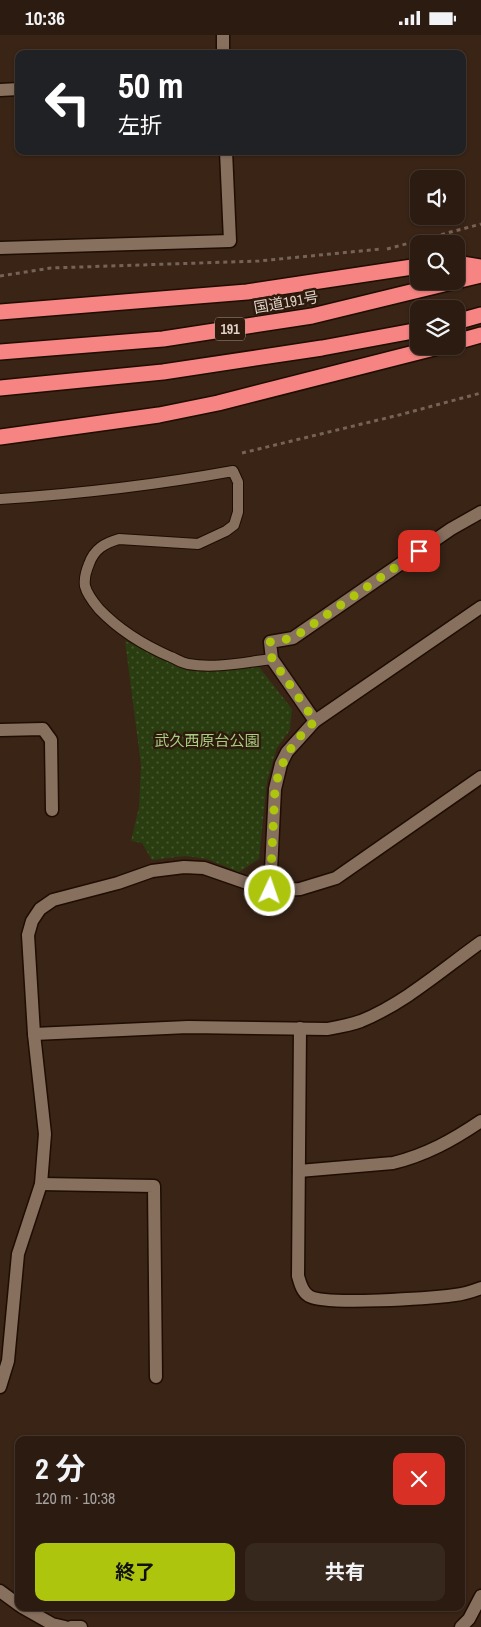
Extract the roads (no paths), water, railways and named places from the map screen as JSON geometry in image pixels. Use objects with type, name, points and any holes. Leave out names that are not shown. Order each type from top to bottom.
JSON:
[{"type":"highway","points":[[465,264],[481,267]]},
{"type":"highway","points":[[0,312],[247,292],[410,266]]},
{"type":"highway","name":"国道191号","points":[[465,279],[481,275]]},
{"type":"highway","name":"国道191号","points":[[0,352],[172,338],[312,316],[419,290]]},
{"type":"highway","points":[[465,319],[481,315]]},
{"type":"highway","name":"191","points":[[0,388],[162,372],[322,348],[410,332]]},
{"type":"highway","points":[[465,339],[481,335]]},
{"type":"highway","points":[[0,437],[184,410],[410,354]]},
{"type":"street","points":[[223,35],[223,50]]},
{"type":"street","points":[[0,90],[15,89]]},
{"type":"street","points":[[0,248],[230,241],[226,155]]},
{"type":"street","points":[[315,721],[272,659],[270,642],[293,638],[451,529],[481,512]]},
{"type":"street","points":[[270,891],[275,789],[281,764],[288,752],[315,721],[481,607]]},
{"type":"street","points":[[0,730],[43,729],[51,740],[52,810]]},
{"type":"street","points":[[0,1387],[8,1361],[18,1254],[41,1184],[44,1134],[34,1034],[28,935],[32,921],[40,909],[53,900],[118,883],[152,871],[184,867],[204,868],[270,891],[300,889],[336,879],[481,777]]},
{"type":"street","points":[[34,1034],[188,1027],[327,1029],[347,1025],[361,1021],[408,994],[481,942]]},
{"type":"street","points":[[300,1028],[298,1276],[301,1288],[307,1295],[316,1299],[333,1300],[417,1299],[458,1295],[481,1288]]},
{"type":"street","points":[[299,1171],[392,1163],[405,1160],[422,1155],[456,1138],[481,1121]]},
{"type":"street","points":[[41,1184],[154,1186],[156,1377]]},
{"type":"street","points":[[0,1591],[15,1602]]},
{"type":"street","points":[[461,1627],[469,1619],[481,1596]]},
{"type":"street","points":[[29,1611],[52,1624],[65,1627]]},
{"type":"street","points":[[71,1627],[80,1627]]},
{"type":"lane","points":[[0,499],[95,491],[233,471],[238,482],[238,512],[234,525],[226,531],[198,544],[119,539],[111,541],[102,545],[95,552],[85,578],[85,587],[96,605],[122,630],[145,645],[187,664],[223,665],[272,659]]},
{"type":"park label","name":"武久西原台公園","points":[[207,740]]}]
